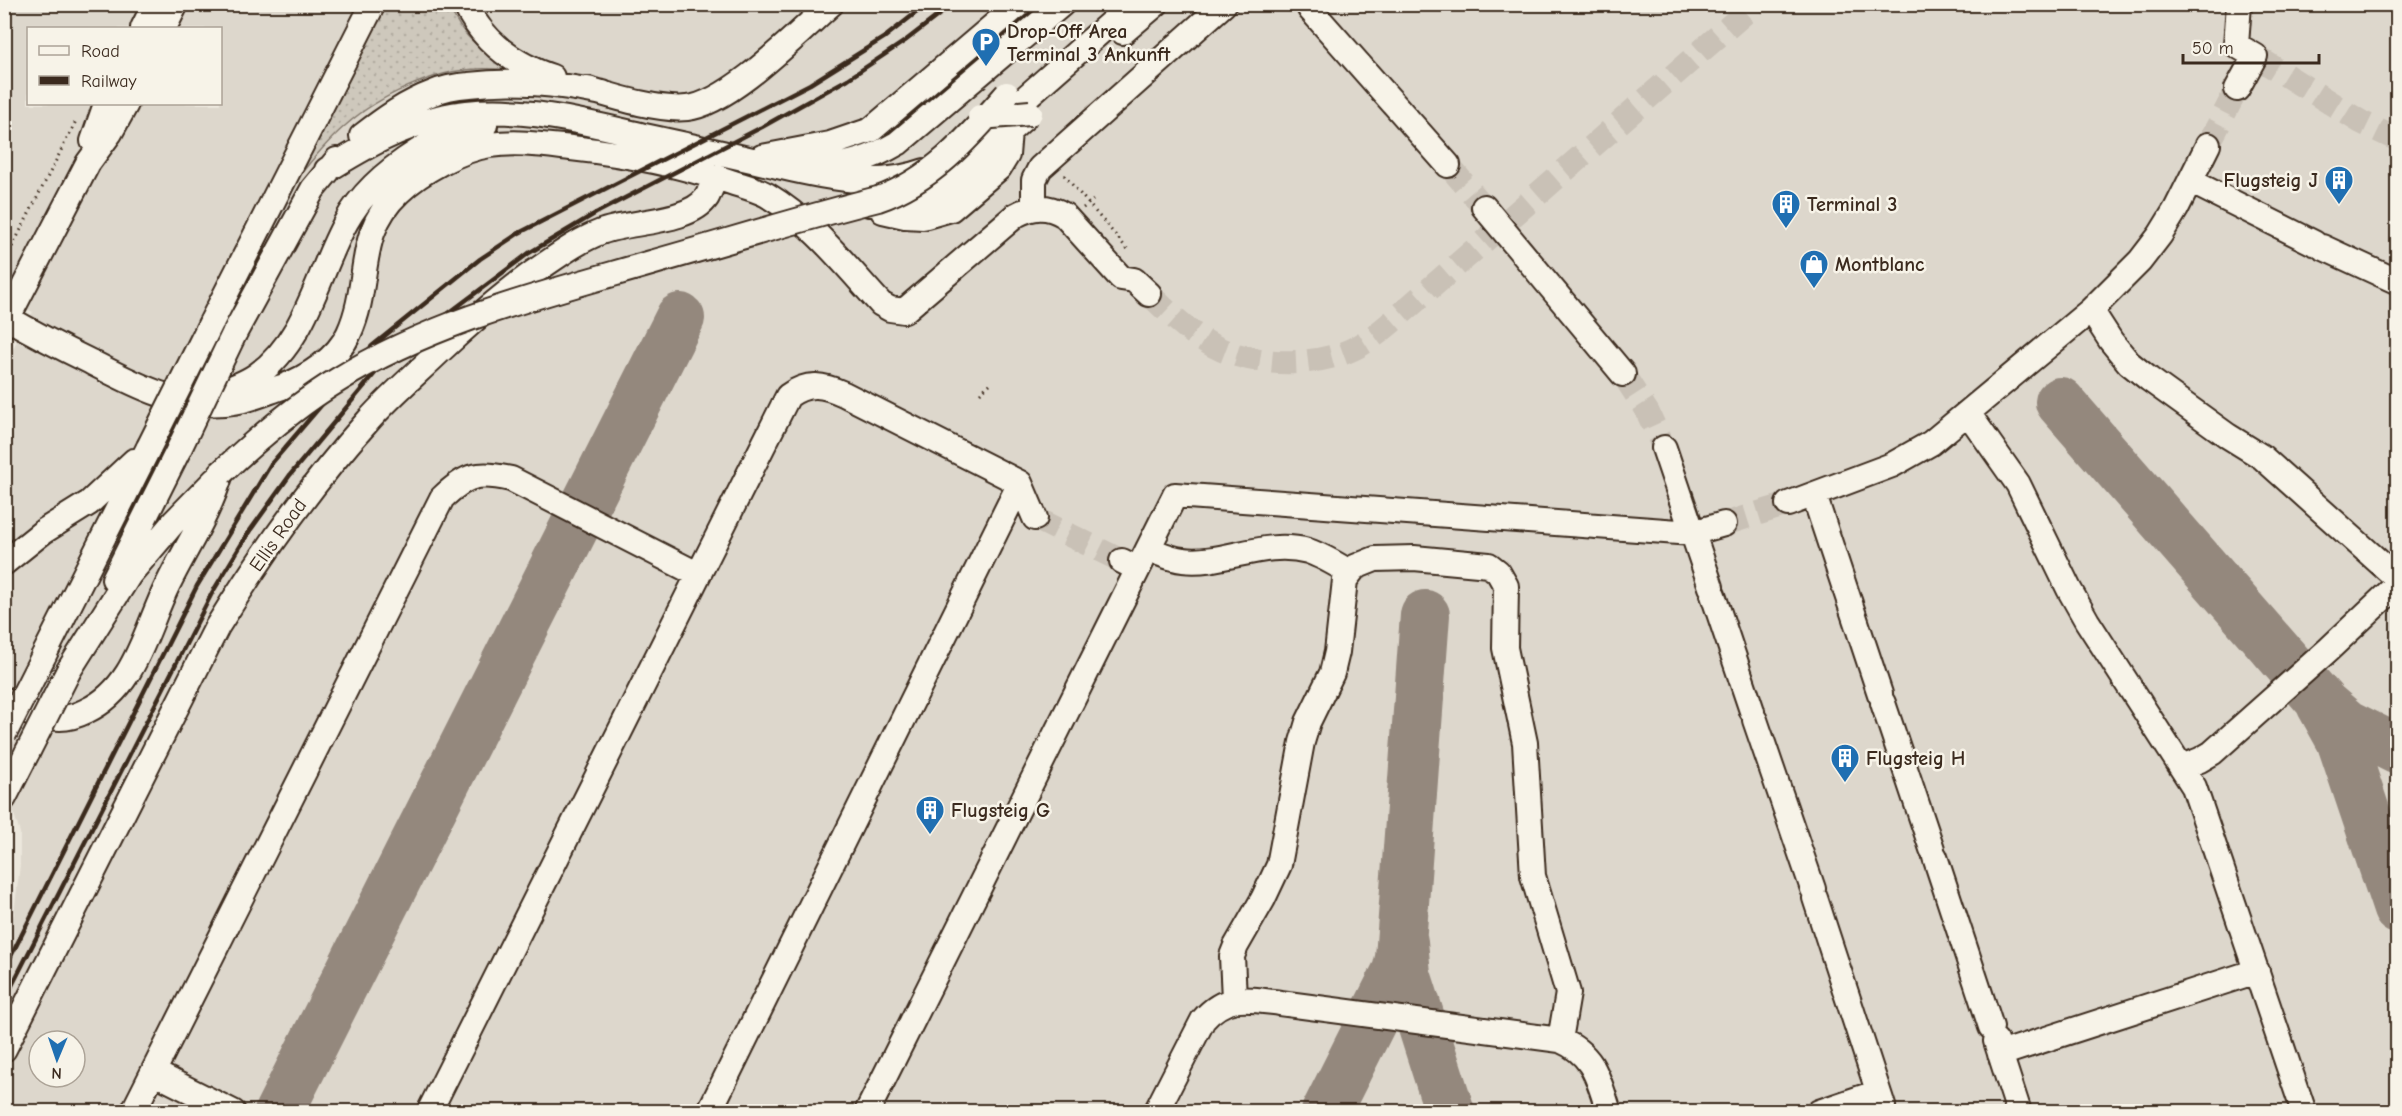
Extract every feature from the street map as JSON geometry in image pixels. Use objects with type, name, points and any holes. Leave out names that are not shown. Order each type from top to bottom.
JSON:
[{"type":"street","points":[[144,27],[155,4]]},
{"type":"street","points":[[164,27],[176,4]]},
{"type":"street","points":[[4,735],[373,4]]},
{"type":"street","points":[[465,4],[474,24],[494,45],[517,62],[549,76],[603,93]]},
{"type":"street","points":[[4,798],[234,334],[313,189],[327,170],[358,138],[393,112],[435,92],[479,84],[519,81],[559,84],[646,104],[686,108],[704,104],[731,90],[831,4]]},
{"type":"street","points":[[748,159],[830,144],[871,130],[1019,4]]},
{"type":"street","points":[[748,159],[828,166],[860,160],[885,151],[937,112],[1062,4]]},
{"type":"street","points":[[69,670],[129,575],[193,502],[221,473],[275,425],[337,381],[399,347],[440,329],[513,303],[858,204],[901,201],[927,196],[947,185],[1111,4]]},
{"type":"street","points":[[327,170],[399,129],[443,117],[485,112],[579,121],[821,176],[867,181],[910,177],[941,165],[967,148],[1132,4]]},
{"type":"street","points":[[901,201],[943,176],[1008,119],[1156,4]]},
{"type":"street","points":[[1034,207],[1034,180],[1040,168],[1224,4]]},
{"type":"street","points":[[2237,89],[2255,56],[2236,45],[2239,4]]},
{"type":"street","points":[[1310,9],[1448,165]]},
{"type":"street","points":[[88,164],[95,132],[106,105]]},
{"type":"street","points":[[125,105],[110,133],[88,164],[6,320],[144,389],[189,402],[225,403],[260,395],[292,383],[315,369],[337,350],[348,336],[356,315],[368,243],[373,226],[382,210],[420,175],[453,157],[487,145],[520,143],[635,156],[716,176],[765,194],[819,237],[881,304],[890,309],[904,311],[1016,215],[1034,207],[1055,209],[1064,214],[1121,278],[1134,280],[1149,294]]},
{"type":"street","points":[[901,201],[927,161],[974,121],[1008,119]]},
{"type":"street","points":[[189,402],[225,390],[256,376],[282,350],[292,336],[320,281],[346,221],[376,184],[400,163],[427,145],[460,130],[478,125],[501,123],[651,137]]},
{"type":"street","points":[[1788,504],[1910,457],[1968,413],[2091,309],[2140,261],[2160,235],[2208,145]]},
{"type":"street","name":"Ellis Road","points":[[4,1048],[218,627],[257,564],[311,488],[369,419],[488,308],[534,273],[599,233],[625,225],[684,213],[697,207],[706,198],[716,176]]},
{"type":"street","points":[[2190,182],[2397,282]]},
{"type":"street","points":[[1484,207],[1623,374]]},
{"type":"street","points":[[2091,309],[2111,341],[2129,363],[2210,423],[2262,457],[2397,579]]},
{"type":"street","points":[[260,395],[273,384],[280,373],[283,362],[282,350]]},
{"type":"street","points":[[429,1112],[784,400],[793,392],[806,386],[829,387],[1020,483],[1035,518]]},
{"type":"street","points":[[1968,413],[2018,484],[2068,589],[2194,788],[2304,1112]]},
{"type":"street","points":[[4,563],[45,531],[89,503],[122,475],[148,447]]},
{"type":"street","points":[[1664,448],[1814,893],[1880,1099],[1819,1112]]},
{"type":"street","points":[[4,699],[14,707],[32,714],[50,718],[66,718],[95,707],[120,686],[134,663],[174,571],[203,520],[221,473]]},
{"type":"street","points":[[133,1112],[442,498],[458,483],[487,474],[511,479],[697,574]]},
{"type":"street","points":[[709,1112],[1020,483]]},
{"type":"street","points":[[867,1112],[1136,560],[1175,495],[1692,534],[1724,524]]},
{"type":"street","points":[[1814,495],[2019,1112]]},
{"type":"street","points":[[1136,560],[1200,560],[1262,549],[1284,548],[1307,551],[1349,572]]},
{"type":"street","points":[[1234,999],[1232,956],[1279,865],[1302,742],[1308,722],[1332,673],[1337,652],[1343,587],[1349,572],[1375,559],[1414,558],[1489,566],[1503,579],[1507,596],[1505,642],[1507,662],[1526,751],[1533,876],[1568,993],[1560,1040]]},
{"type":"street","points":[[2182,767],[2212,753],[2328,650],[2397,584]]},
{"type":"street","points":[[1995,1039],[2257,971]]},
{"type":"street","points":[[1156,1112],[1203,1020],[1211,1010],[1234,999],[1560,1040],[1571,1045],[1588,1059],[1596,1071],[1609,1112]]},
{"type":"street","points":[[153,1072],[233,1112]]},
{"type":"path","points":[[4,263],[79,114]]},
{"type":"path","points":[[1040,168],[1058,169],[1129,251]]},
{"type":"path","points":[[980,393],[991,383]]},
{"type":"shaded area","points":[[5,5],[2397,5],[2397,1111],[5,1111],[4,933],[14,914],[20,865],[20,833],[4,782],[4,365],[33,312],[5,298]]},
{"type":"shaded area","points":[[385,5],[449,5],[454,17],[468,37],[486,53],[519,71],[488,69],[443,74],[390,95],[346,125],[299,176]]},
{"type":"taxiway","points":[[279,1112],[680,318]]},
{"type":"taxiway","points":[[2060,402],[2324,705],[2346,724],[2398,750]]},
{"type":"taxiway","points":[[1326,1112],[1397,971],[1400,958],[1425,615]]},
{"type":"taxiway","points":[[2321,704],[2341,740],[2398,909]]},
{"type":"taxiway","points":[[1403,942],[1406,974],[1450,1112]]},
{"type":"tunnel","points":[[1149,294],[1202,339],[1237,355],[1288,362],[1322,359],[1353,349],[1395,319],[1755,4]]},
{"type":"tunnel","points":[[2255,56],[2361,122],[2398,140]]},
{"type":"tunnel","points":[[2208,145],[2237,89]]},
{"type":"tunnel","points":[[1448,165],[1484,207]]},
{"type":"tunnel","points":[[1623,374],[1648,413],[1664,448]]},
{"type":"tunnel","points":[[1724,524],[1788,504]]},
{"type":"tunnel","points":[[1035,518],[1122,561]]},
{"type":"railway","points":[[4,970],[197,586],[271,464],[372,346],[480,259],[519,233],[810,84],[885,37],[927,4]]},
{"type":"railway","points":[[4,1001],[212,593],[249,532],[290,475],[386,360],[529,253],[596,213],[762,127],[848,79],[905,41],[953,4]]},
{"type":"place","name":"Drop-Off Area Terminal 3 Ankunft","points":[[986,68]]},
{"type":"place","name":"Flugsteig J","points":[[2339,206]]},
{"type":"place","name":"Terminal 3","points":[[1786,230]]},
{"type":"place","name":"Montblanc","points":[[1814,290]]},
{"type":"place","name":"Flugsteig H","points":[[1845,784]]},
{"type":"place","name":"Flugsteig G","points":[[930,836]]}]
